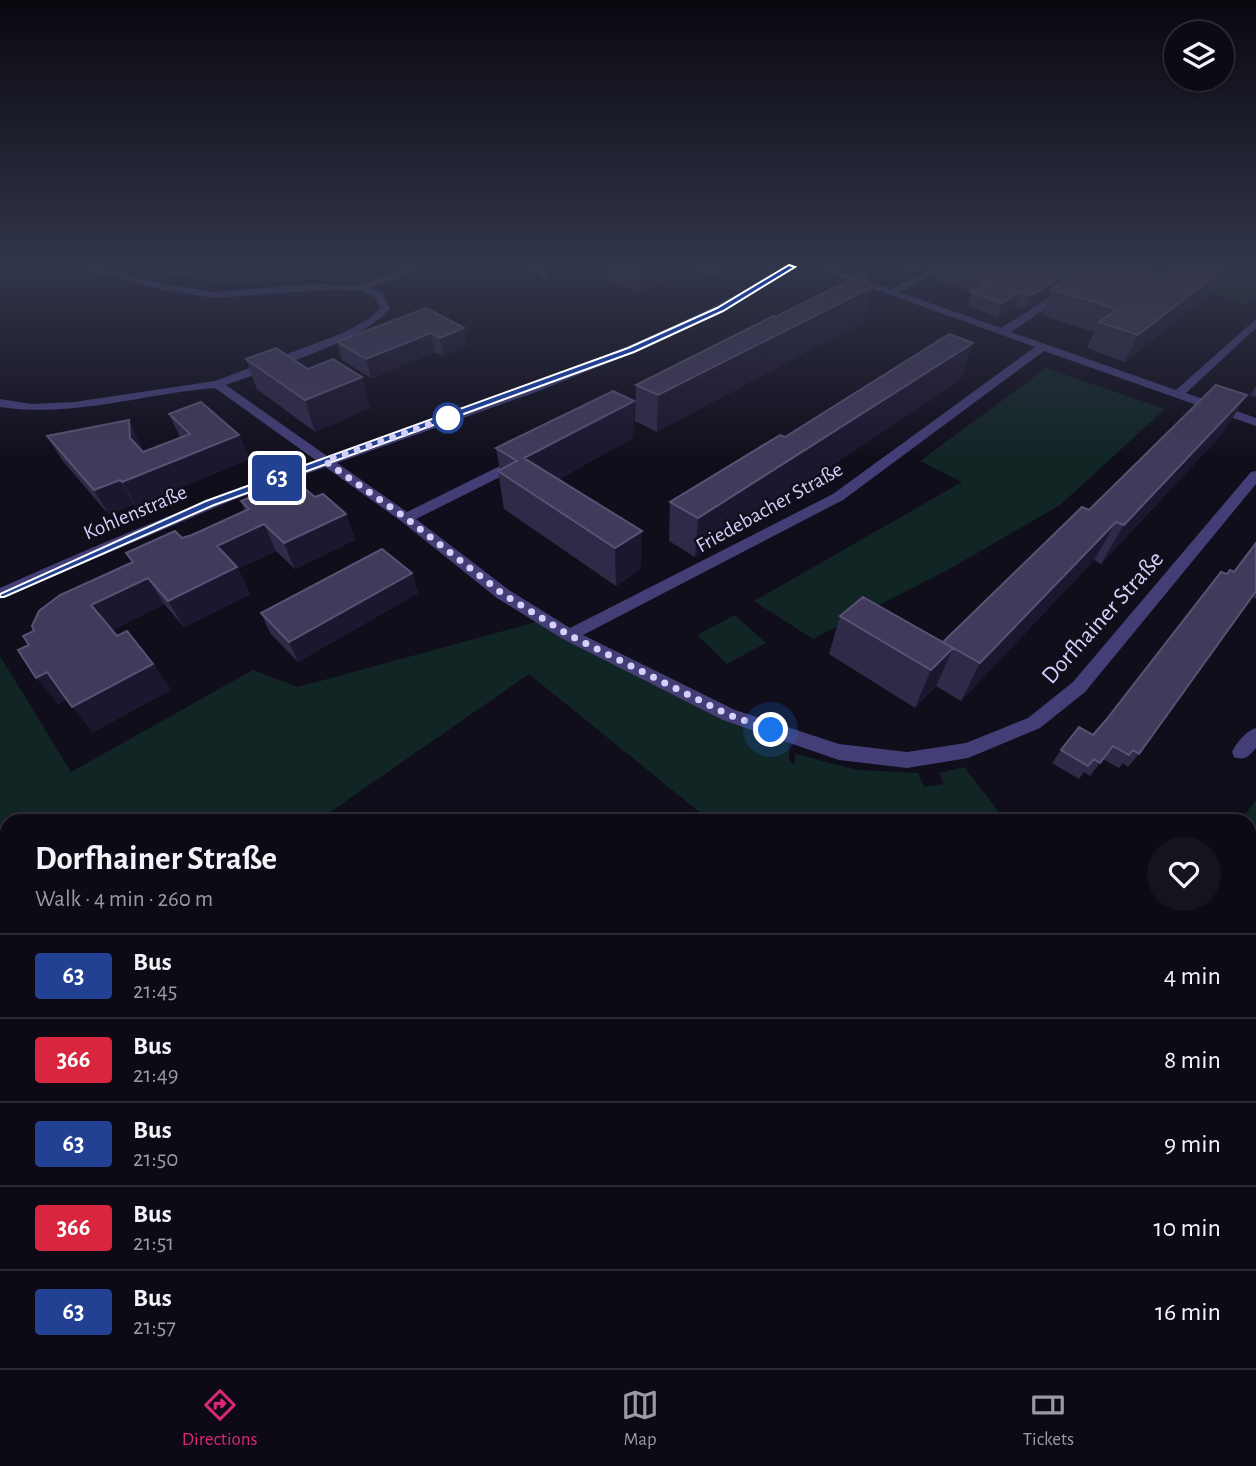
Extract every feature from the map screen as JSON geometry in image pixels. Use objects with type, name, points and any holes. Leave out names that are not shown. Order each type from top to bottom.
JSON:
[{"type":"street","points":[[0,403],[52,408],[217,384],[355,331]]},
{"type":"street","name":"Kohlenstraße","points":[[0,594],[156,525],[631,350],[673,331]]},
{"type":"street","points":[[1000,331],[1256,422]]},
{"type":"street","points":[[1178,394],[1246,331]]},
{"type":"street","name":"Friedebacher Straße","points":[[569,635],[838,497],[1044,346]]},
{"type":"street","name":"Dorfhainer Straße","points":[[217,384],[406,518],[503,594],[569,635],[729,715],[839,752],[907,760],[968,750],[1034,723],[1079,687],[1256,475]]},
{"type":"street","points":[[406,518],[533,454]]},
{"type":"street","points":[[1241,752],[1256,735]]},
{"type":"green space","points":[[1046,368],[1165,409],[1060,505],[953,567],[813,639],[754,601],[962,482],[920,461]]},
{"type":"green space","points":[[735,615],[766,643],[727,664],[697,635]]},
{"type":"green space","points":[[544,620],[789,736],[789,760],[795,765],[795,754],[858,770],[918,773],[924,787],[944,784],[939,773],[964,767],[1001,814],[702,814],[529,674],[327,814],[0,814],[0,656],[71,772],[253,670],[298,687]]},
{"type":"green space","points":[[1256,800],[1256,814],[1245,814]]},
{"type":"building","points":[[366,331],[457,331],[440,338],[431,333],[366,359],[337,342]]},
{"type":"building","points":[[744,331],[785,331],[658,395],[636,385]]},
{"type":"building","points":[[1126,331],[1143,331],[1138,335]]},
{"type":"building","points":[[949,334],[973,343],[698,518],[670,502],[780,435],[785,437]]},
{"type":"building","points":[[276,348],[308,369],[333,359],[362,377],[305,400],[246,359]]},
{"type":"building","points":[[1216,385],[1247,395],[1124,525],[1116,522],[980,663],[943,642],[1082,507],[1089,510]]},
{"type":"building","points":[[613,391],[634,401],[524,458],[642,531],[615,548],[498,471],[517,461],[496,448]]},
{"type":"building","points":[[201,402],[239,435],[122,482],[120,480],[94,490],[47,436],[129,420],[130,438],[143,452],[190,434],[169,414]]},
{"type":"building","points":[[284,482],[291,488],[299,484],[315,497],[323,494],[346,514],[284,543],[264,524],[217,546],[237,567],[168,601],[148,578],[91,605],[117,636],[127,631],[153,664],[72,707],[47,672],[36,678],[18,650],[29,645],[23,636],[34,631],[32,626],[39,611],[60,595],[133,562],[126,553],[175,531],[182,538],[192,535],[249,509],[241,501]]},
{"type":"building","points":[[1256,543],[1256,591],[1139,754],[1133,750],[1129,755],[1113,746],[1100,763],[1094,759],[1088,766],[1061,750],[1079,727],[1093,735],[1221,572],[1234,572]]},
{"type":"building","points":[[382,549],[412,573],[289,642],[261,613]]},
{"type":"building","points":[[863,597],[953,648],[931,670],[840,616]]},
{"type":"bus line","name":"63","points":[[0,594],[210,503],[549,382],[675,331]]},
{"type":"route","points":[[448,418],[450,417],[325,461],[406,518],[503,594],[569,635],[729,715],[771,730]]}]
